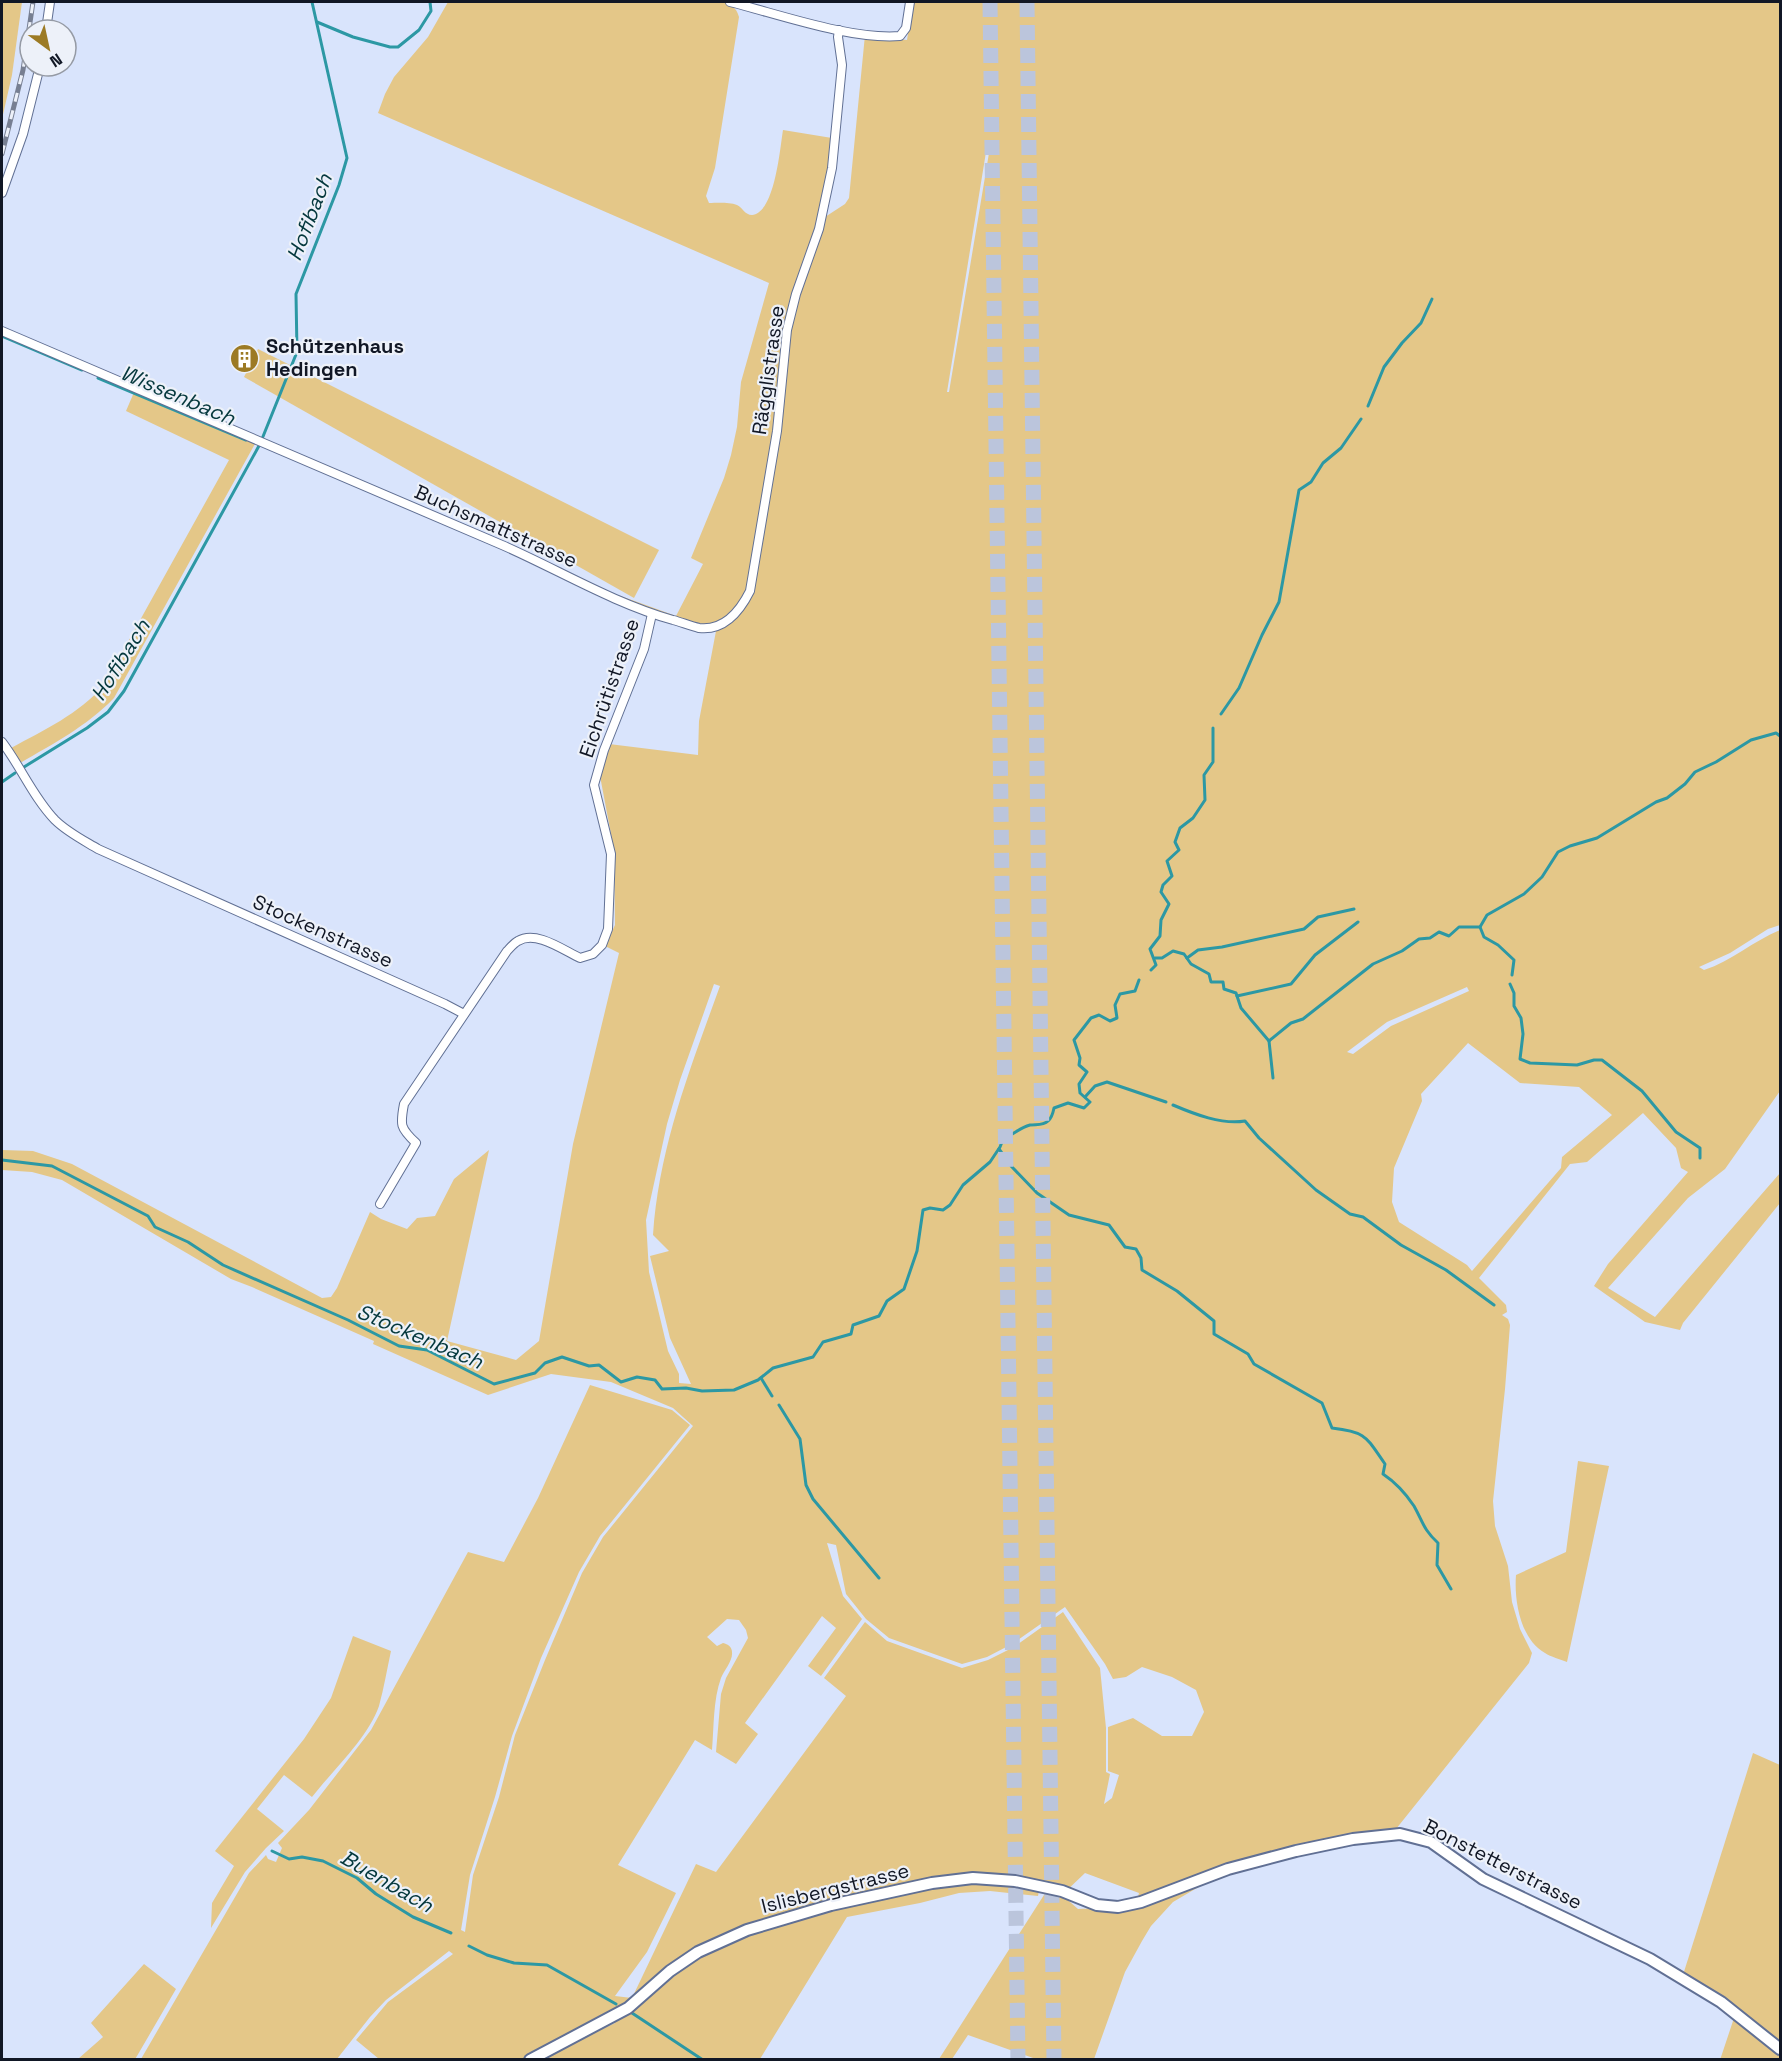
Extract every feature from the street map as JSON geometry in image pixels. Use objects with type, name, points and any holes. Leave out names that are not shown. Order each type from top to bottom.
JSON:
[{"type":"street","points":[[48,18],[50,2]]},
{"type":"street","points":[[730,2],[839,30],[890,37],[900,36],[906,28],[910,2]]},
{"type":"street","name":"Rägglistrasse","points":[[710,628],[721,625],[733,616],[743,605],[750,591],[777,431],[787,330],[796,294],[819,229],[832,168],[842,65],[839,30]]},
{"type":"street","points":[[2,193],[23,134],[37,78]]},
{"type":"street","name":"Buchsmattstrasse","points":[[2,331],[509,548],[652,614],[699,628],[710,628]]},
{"type":"street","name":"Eichrütistrasse","points":[[464,1014],[507,951],[519,940],[531,937],[542,940],[579,958],[593,954],[602,945],[608,929],[611,854],[594,785],[604,750],[644,649],[652,614]]},
{"type":"street","name":"Stockenstrasse","points":[[2,742],[41,804],[73,835],[98,849],[464,1014]]},
{"type":"street","points":[[380,1204],[416,1143],[404,1131],[402,1118],[405,1104],[464,1014]]},
{"type":"street","name":"Bonstetterstrasse","points":[[1180,1887],[1228,1869],[1296,1851],[1353,1839],[1407,1835],[1431,1842],[1483,1879],[1650,1959],[1721,2002],[1780,2049]]},
{"type":"street","name":"Islisbergstrasse","points":[[530,2060],[628,2008],[670,1971],[698,1952],[747,1929],[786,1917],[885,1892],[973,1878],[1015,1881],[1062,1891],[1097,1905],[1118,1907],[1141,1902],[1180,1887]]},
{"type":"shaded area","points":[[3,2],[22,2],[12,75],[2,119]]},
{"type":"shaded area","points":[[448,2],[722,2],[733,7],[739,17],[715,168],[706,196],[709,203],[734,204],[750,215],[760,212],[771,192],[775,178],[783,130],[832,138],[829,170],[815,233],[793,298],[747,592],[737,608],[724,620],[700,624],[685,621],[655,612],[617,596],[676,616],[703,564],[691,558],[724,478],[731,455],[737,427],[741,382],[769,283],[378,113],[394,77],[428,37]]},
{"type":"shaded area","points":[[913,2],[1780,2],[1780,925],[1768,929],[1730,953],[1699,967],[1704,970],[1714,966],[1780,930],[1780,1091],[1725,1169],[1688,1198],[1608,1288],[1655,1317],[1780,1173],[1780,1203],[1683,1323],[1680,1330],[1645,1322],[1594,1286],[1608,1264],[1688,1172],[1681,1168],[1676,1148],[1643,1113],[1587,1162],[1570,1164],[1479,1278],[1506,1305],[1507,1312],[1502,1315],[1508,1319],[1510,1325],[1493,1501],[1495,1526],[1508,1566],[1512,1602],[1520,1629],[1532,1653],[1529,1663],[1396,1829],[1321,1840],[1212,1870],[1202,1885],[1173,1902],[1151,1926],[1125,1972],[1094,2059],[1036,2059],[968,2035],[952,2059],[939,2059],[1051,1884],[1022,1877],[962,1875],[869,1892],[738,1929],[709,1941],[687,1954],[635,1998],[645,1998],[689,1962],[732,1939],[860,1901],[916,1888],[953,1883],[996,1883],[1036,1888],[1039,1891],[1038,1896],[990,1891],[959,1893],[847,1917],[760,2059],[541,2059],[615,2023],[608,2018],[523,2059],[379,2059],[356,2040],[388,2002],[453,1954],[449,1951],[386,2000],[337,2059],[141,2059],[249,1873],[266,1855],[268,1859],[276,1862],[282,1848],[278,1843],[309,1810],[371,1730],[468,1552],[504,1562],[538,1498],[590,1385],[672,1410],[690,1425],[600,1536],[579,1572],[541,1658],[512,1736],[470,1875],[461,1930],[465,1932],[473,1875],[499,1797],[515,1735],[582,1573],[603,1537],[693,1426],[673,1408],[611,1382],[551,1374],[488,1395],[373,1344],[374,1341],[231,1279],[62,1180],[32,1172],[2,1170],[2,1150],[33,1151],[72,1164],[322,1298],[331,1297],[337,1288],[370,1212],[407,1229],[417,1218],[435,1216],[454,1179],[489,1150],[447,1341],[516,1360],[539,1341],[573,1144],[619,953],[605,946],[615,925],[614,850],[600,776],[609,744],[698,755],[699,721],[716,631],[737,617],[753,592],[781,419],[786,353],[793,317],[825,217],[845,204],[849,198],[865,35],[907,40]],"holes":[[[986,152],[989,153],[949,392],[947,392]],[[714,984],[720,986],[669,1139],[656,1202],[653,1235],[669,1251],[650,1256],[670,1338],[691,1384],[679,1383],[679,1374],[668,1351],[649,1272],[646,1220],[667,1124]],[[1467,987],[1469,991],[1391,1026],[1353,1054],[1347,1052],[1387,1022]],[[1468,1043],[1520,1083],[1579,1087],[1612,1115],[1562,1157],[1561,1168],[1472,1271],[1467,1265],[1399,1222],[1392,1202],[1394,1168],[1422,1101],[1421,1094]],[[827,1543],[836,1545],[846,1594],[866,1619],[889,1638],[962,1664],[987,1657],[1012,1644],[1065,1607],[1113,1679],[1126,1677],[1142,1667],[1172,1677],[1196,1690],[1204,1712],[1192,1736],[1162,1736],[1133,1718],[1108,1727],[1108,1771],[1119,1775],[1112,1798],[1104,1804],[1110,1774],[1106,1772],[1106,1728],[1100,1668],[1063,1612],[1014,1647],[988,1660],[962,1668],[887,1641],[865,1622],[824,1678],[846,1696],[716,1872],[696,1864],[632,1998],[615,1996],[647,1952],[676,1893],[618,1865],[695,1740],[712,1750],[716,1695],[732,1652],[728,1645],[723,1643],[717,1646],[707,1637],[727,1619],[739,1620],[748,1638],[726,1678],[721,1694],[716,1752],[736,1764],[758,1734],[745,1723],[822,1616],[836,1628],[808,1666],[821,1676],[862,1619],[843,1596]],[[1085,1873],[1139,1893],[1135,1907],[1078,1909],[1062,1895]]]},
{"type":"shaded area","points":[[258,349],[659,550],[634,598],[244,377]]},
{"type":"shaded area","points":[[135,390],[256,442],[114,698],[81,726],[20,763],[11,748],[84,705],[104,685],[229,460],[126,411]]},
{"type":"shaded area","points":[[1578,1461],[1609,1466],[1567,1662],[1536,1647],[1524,1629],[1516,1596],[1516,1575],[1566,1552]]},
{"type":"shaded area","points":[[353,1636],[391,1651],[381,1699],[374,1718],[359,1742],[312,1797],[284,1775],[257,1809],[284,1831],[245,1872],[211,1928],[212,1903],[234,1866],[215,1851],[304,1739],[331,1698]]},
{"type":"shaded area","points":[[1753,1753],[1780,1765],[1780,2045],[1683,1975]]},
{"type":"shaded area","points":[[144,1964],[176,1989],[135,2059],[78,2059],[103,2037],[91,2023]]},
{"type":"shaded area","points":[[1734,2018],[1780,2056],[1780,2059],[1720,2060]]},
{"type":"waterway","name":"Hofibach","points":[[262,439],[297,352],[296,294],[339,185],[347,158],[312,2]]},
{"type":"waterway","points":[[317,22],[353,37],[398,47],[419,30],[431,11],[430,2]]},
{"type":"waterway","points":[[1368,406],[1384,367],[1421,323],[1432,299]]},
{"type":"waterway","name":"Wissenbach","points":[[2,336],[82,370]]},
{"type":"waterway","name":"Wissenbach","points":[[98,378],[246,440]]},
{"type":"waterway","points":[[1221,714],[1239,688],[1279,602],[1299,490],[1311,482],[1323,463],[1341,448],[1361,419]]},
{"type":"waterway","name":"Hofibach","points":[[24,767],[87,728],[108,712],[124,691],[260,444]]},
{"type":"waterway","points":[[1151,970],[1156,965],[1150,949],[1160,936],[1161,920],[1169,904],[1161,892],[1163,885],[1172,876],[1167,861],[1179,850],[1175,842],[1180,828],[1193,818],[1205,800],[1204,775],[1213,762],[1213,728]]},
{"type":"waterway","points":[[1269,1041],[1291,1023],[1303,1019],[1373,964],[1402,951],[1419,939],[1430,938],[1439,932],[1449,936],[1459,927],[1480,927],[1487,915],[1524,894],[1542,877],[1558,852],[1597,838],[1656,802],[1667,798],[1685,784],[1695,772],[1751,740],[1776,733],[1780,736]]},
{"type":"waterway","name":"Hofibach","points":[[2,782],[15,773]]},
{"type":"waterway","points":[[1187,958],[1198,950],[1304,929],[1318,917],[1354,909]]},
{"type":"waterway","points":[[1237,996],[1291,984],[1315,955],[1358,922]]},
{"type":"waterway","points":[[1480,927],[1484,937],[1498,945],[1514,960],[1512,975]]},
{"type":"waterway","points":[[1155,958],[1162,958],[1173,951],[1184,954],[1191,964],[1209,974],[1211,982],[1223,982],[1224,989],[1236,993],[1241,1008],[1269,1041],[1273,1078]]},
{"type":"waterway","name":"Stockenbach","points":[[2,1160],[52,1166],[148,1216],[155,1227],[188,1242],[223,1265],[348,1320],[399,1346],[427,1350],[494,1384],[535,1373],[545,1363],[562,1357],[589,1366],[599,1365],[621,1382],[637,1377],[655,1380],[662,1389],[734,1390],[758,1380],[773,1368],[813,1357],[823,1342],[851,1334],[853,1325],[879,1316],[887,1301],[904,1289],[917,1251],[923,1210],[930,1208],[943,1210],[950,1205],[963,1185],[990,1162],[1004,1137],[1026,1126],[1046,1123],[1054,1108],[1068,1103],[1084,1108],[1090,1102],[1080,1093],[1079,1084],[1087,1072],[1079,1065],[1080,1058],[1074,1040],[1091,1018],[1099,1015],[1110,1021],[1117,1018],[1115,1005],[1120,994],[1135,991],[1139,980]]},
{"type":"waterway","points":[[1510,984],[1514,993],[1514,1006],[1521,1018],[1523,1034],[1520,1059],[1530,1063],[1577,1065],[1602,1060],[1642,1091],[1676,1132],[1700,1148],[1700,1158]]},
{"type":"waterway","points":[[1085,1097],[1095,1086],[1107,1082],[1166,1102]]},
{"type":"waterway","points":[[1173,1105],[1218,1120],[1245,1121],[1259,1138],[1316,1190],[1350,1214],[1363,1217],[1401,1245],[1446,1270],[1494,1305]]},
{"type":"waterway","points":[[999,1149],[1012,1167],[1037,1193],[1069,1215],[1109,1225],[1125,1247],[1136,1249],[1141,1258],[1142,1270],[1177,1291],[1214,1321],[1214,1334],[1248,1354],[1254,1364],[1322,1403],[1332,1428],[1364,1437],[1385,1464],[1383,1474],[1407,1497],[1426,1529],[1438,1543],[1437,1565],[1451,1589]]},
{"type":"waterway","points":[[761,1378],[772,1396]]},
{"type":"waterway","points":[[779,1405],[800,1439],[806,1485],[813,1499],[879,1578]]},
{"type":"waterway","name":"Buenbach","points":[[272,1851],[289,1859],[302,1857],[323,1861],[357,1878],[376,1894],[413,1917],[451,1933]]},
{"type":"waterway","points":[[469,1946],[487,1955],[514,1963],[547,1965],[616,2004]]},
{"type":"waterway","points":[[632,2013],[703,2060]]},
{"type":"tunnel","points":[[990,2],[1018,2060]]},
{"type":"tunnel","points":[[1027,2],[1054,2060]]},
{"type":"railway","points":[[2,154],[23,70],[33,2]]},
{"type":"place","name":"Schützenhaus Hedingen","points":[[245,358]]}]
